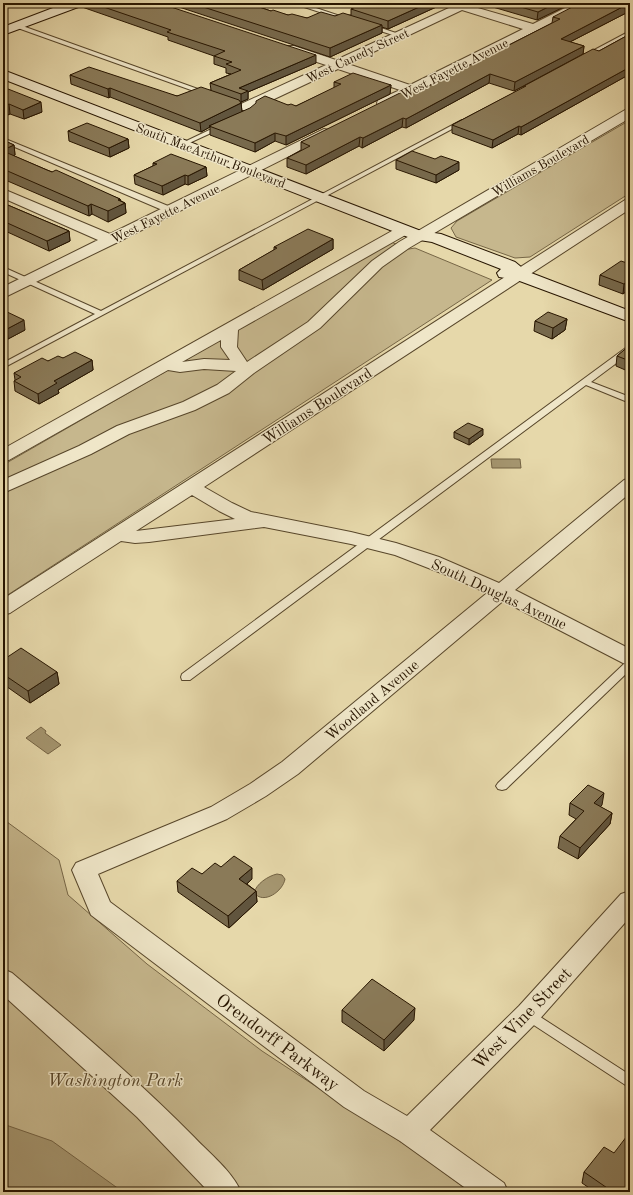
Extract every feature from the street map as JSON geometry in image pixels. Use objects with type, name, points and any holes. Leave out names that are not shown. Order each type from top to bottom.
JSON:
[{"type":"main road","points":[[3,31],[77,3]]},
{"type":"main road","name":"South MacArthur Boulevard","points":[[3,74],[411,233],[425,243],[500,272],[520,275],[630,317]]},
{"type":"street","name":"West Fayette Avenue","points":[[374,108],[584,3]]},
{"type":"street","points":[[459,4],[534,28]]},
{"type":"street","name":"West Canedy Street","points":[[244,108],[399,35],[459,4]]},
{"type":"street","points":[[276,44],[411,89]]},
{"type":"street","name":"Williams Boulevard","points":[[3,456],[230,327],[411,233],[630,113]]},
{"type":"street","name":"West Fayette Avenue","points":[[3,293],[338,126]]},
{"type":"street","points":[[3,193],[111,240]]},
{"type":"street","name":"Williams Boulevard","points":[[3,608],[630,203]]},
{"type":"street","name":"Williams Boulevard","points":[[3,488],[85,450],[123,430],[189,406],[223,389],[245,368],[314,325],[352,286],[411,233]]},
{"type":"street","points":[[230,327],[229,347],[245,368]]},
{"type":"street","points":[[164,364],[180,367],[204,364],[245,368]]},
{"type":"street","name":"Woodland Avenue","points":[[84,870],[219,813],[258,790],[290,768],[630,484]]},
{"type":"street","name":"South Douglas Avenue","points":[[192,487],[218,504],[238,513],[269,523],[368,542],[402,551],[434,563],[500,592],[630,658]]},
{"type":"street","name":"South Douglas Avenue","points":[[121,533],[126,536],[142,537],[230,525],[269,523]]},
{"type":"street","name":"Orendorff Parkway","points":[[84,870],[100,908],[354,1099],[410,1132],[494,1192]]},
{"type":"street","name":"West Vine Street","points":[[410,1132],[528,1014],[630,901]]},
{"type":"street","points":[[3,980],[70,1038],[125,1089],[227,1192]]},
{"type":"lane","points":[[295,3],[353,21]]},
{"type":"lane","points":[[367,25],[399,35]]},
{"type":"lane","points":[[17,26],[212,95]]},
{"type":"lane","points":[[582,58],[630,32]]},
{"type":"lane","points":[[3,366],[471,117]]},
{"type":"lane","points":[[183,144],[228,123]]},
{"type":"lane","points":[[3,140],[170,210]]},
{"type":"lane","points":[[3,268],[101,314]]},
{"type":"lane","points":[[186,677],[630,349]]},
{"type":"lane","points":[[585,382],[630,400]]},
{"type":"lane","points":[[502,786],[630,664]]},
{"type":"lane","points":[[528,1014],[630,1082]]},
{"type":"green space","points":[[630,120],[630,193],[530,257],[515,258],[456,237],[451,228],[457,221]]},
{"type":"green space","points":[[391,242],[409,249],[415,248],[492,280],[3,598],[3,465]]},
{"type":"green space","name":"Washington Park","points":[[3,819],[59,860],[68,895],[147,964],[262,1051],[413,1150],[470,1192],[3,1192]]},
{"type":"shaded area","points":[[491,459],[520,459],[521,468],[492,468]]},
{"type":"shaded area","points":[[41,727],[46,731],[45,733],[61,745],[48,754],[26,738]]},
{"type":"shaded area","points":[[277,874],[282,875],[285,879],[284,884],[277,892],[263,898],[254,893],[263,881]]},
{"type":"shaded area","points":[[3,1124],[52,1141],[123,1192],[3,1192]]},
{"type":"building","points":[[92,3],[159,3],[316,55],[239,88],[248,91],[241,94],[210,83],[241,70],[226,64],[232,62],[214,56],[225,51],[167,32],[171,30]]},
{"type":"building","points":[[191,3],[247,3],[271,11],[273,10],[288,15],[292,14],[307,18],[321,12],[335,16],[343,13],[382,25],[330,48]]},
{"type":"building","points":[[365,3],[428,3],[388,21],[351,9]]},
{"type":"building","points":[[507,3],[556,3],[538,12]]},
{"type":"building","points":[[580,3],[630,3],[561,39],[584,46],[515,82],[490,74],[406,119],[403,118],[363,138],[360,137],[306,165],[287,158],[310,146],[301,142],[406,90],[415,93],[560,19],[553,17]]},
{"type":"building","points":[[630,34],[630,67],[521,127],[519,126],[493,140],[452,125],[593,49],[599,51]]},
{"type":"building","points":[[89,67],[177,96],[201,87],[239,100],[241,103],[200,123],[110,88],[108,89],[70,75]]},
{"type":"building","points":[[353,73],[391,85],[286,136],[275,133],[255,143],[209,126],[250,108],[256,103],[256,101],[265,96],[288,105],[291,104],[296,106],[341,84],[334,82]]},
{"type":"building","points":[[3,87],[41,102],[23,110],[9,104],[3,107]]},
{"type":"building","points":[[87,123],[128,139],[109,148],[68,131]]},
{"type":"building","points":[[3,140],[14,145],[3,150]]},
{"type":"building","points":[[3,151],[52,172],[56,170],[120,199],[118,200],[125,203],[108,211],[91,204],[88,206],[3,169]]},
{"type":"building","points":[[412,151],[435,159],[441,156],[459,162],[436,175],[396,160]]},
{"type":"building","points":[[171,154],[206,167],[162,186],[134,175],[157,164],[153,163]]},
{"type":"building","points":[[3,203],[69,231],[47,241],[3,221]]},
{"type":"building","points":[[308,229],[333,239],[262,280],[239,270],[277,248],[274,247]]},
{"type":"building","points":[[621,261],[630,264],[630,280],[624,284],[600,275]]},
{"type":"building","points":[[3,310],[24,320],[7,329],[3,327]]},
{"type":"building","points":[[548,312],[567,319],[553,328],[535,321]]},
{"type":"building","points":[[630,345],[630,361],[617,356]]},
{"type":"building","points":[[75,352],[92,360],[54,381],[57,383],[38,394],[14,381],[21,377],[14,373],[42,358],[48,361],[58,356],[63,358]]},
{"type":"building","points":[[468,423],[483,429],[469,439],[454,432]]},
{"type":"building","points":[[21,648],[57,672],[28,691],[3,674],[3,660]]},
{"type":"building","points":[[588,785],[604,793],[594,803],[612,813],[580,848],[560,836],[584,811],[570,803]]},
{"type":"building","points":[[234,856],[252,868],[239,879],[256,891],[228,916],[177,881],[192,868],[202,874],[215,863],[221,867]]},
{"type":"building","points":[[372,979],[415,1008],[384,1040],[342,1010]]},
{"type":"building","points":[[630,1132],[630,1192],[613,1192],[584,1172],[604,1147],[614,1153]]}]
